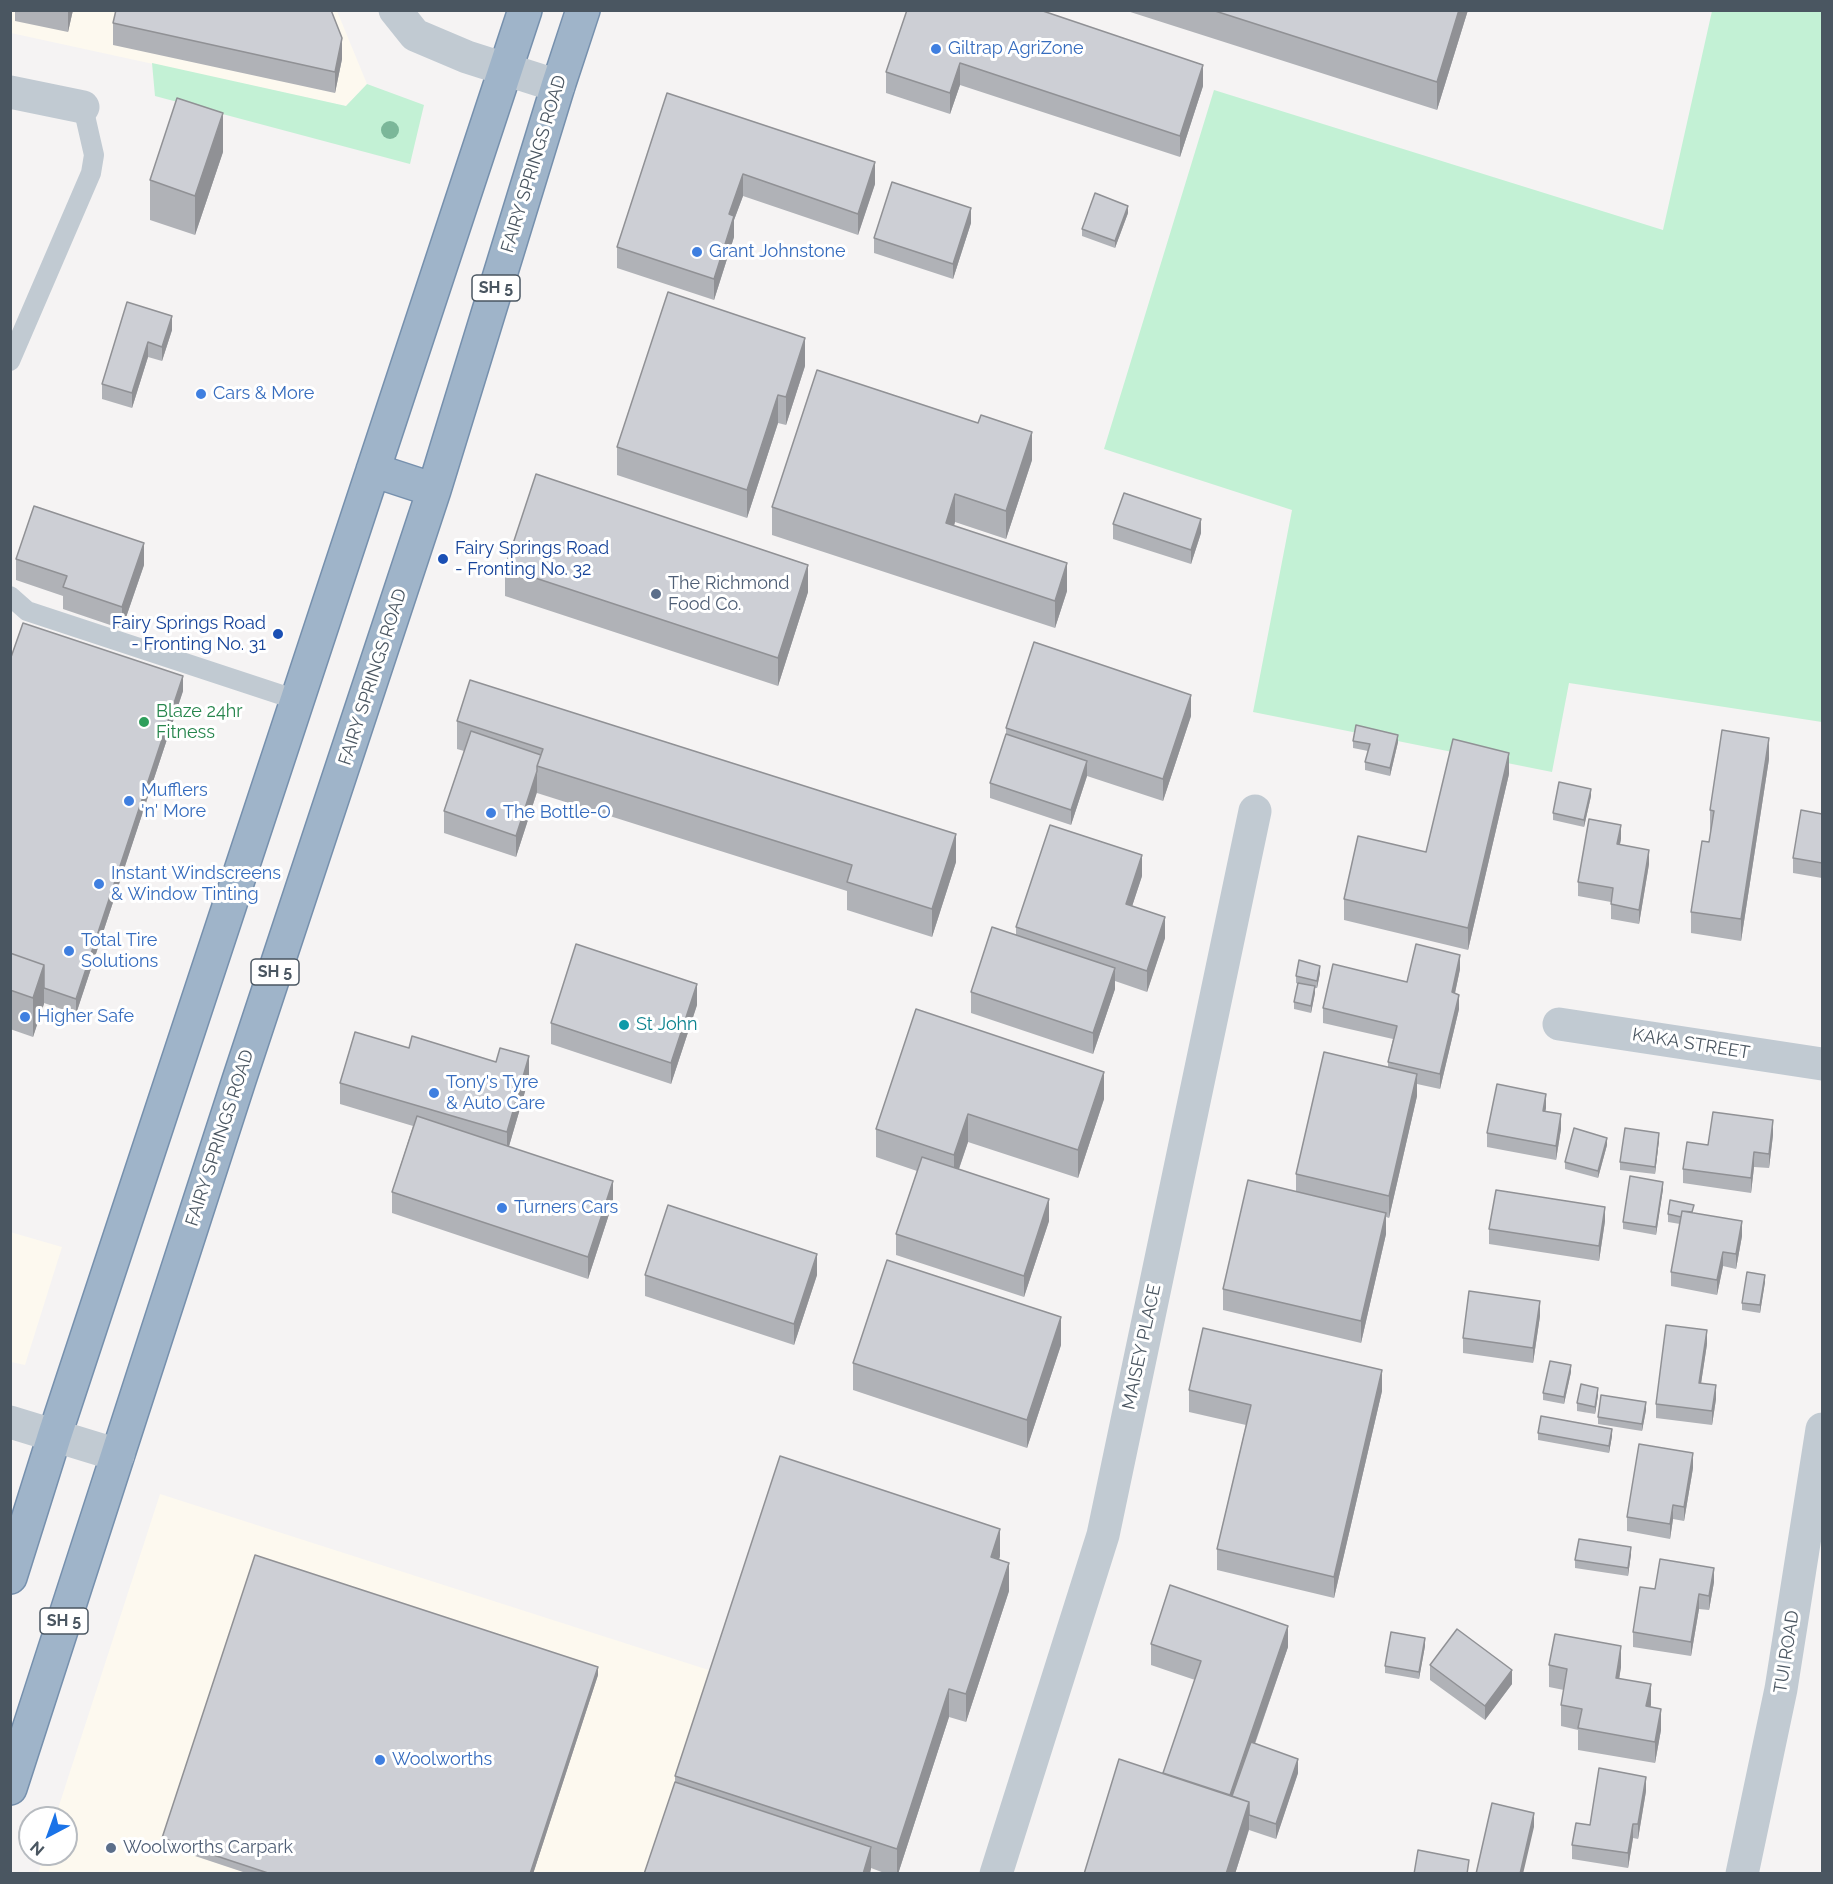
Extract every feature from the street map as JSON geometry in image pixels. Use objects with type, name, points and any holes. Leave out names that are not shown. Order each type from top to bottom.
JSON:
[{"type":"highway","points":[[10,1577],[55,1434],[525,10]]},
{"type":"highway","name":"FAIRY SPRINGS ROAD","points":[[10,1788],[434,490],[583,10]]},
{"type":"highway","points":[[373,470],[434,490]]},
{"type":"street","points":[[395,10],[415,35],[467,57],[558,86]]},
{"type":"street","points":[[10,92],[83,107]]},
{"type":"street","name":"MAISEY PLACE","points":[[996,1874],[1103,1535],[1255,811]]},
{"type":"street","name":"KAKA STREET","points":[[1558,1024],[1822,1064]]},
{"type":"street","points":[[10,1422],[118,1455]]},
{"type":"street","name":"TUI ROAD","points":[[1742,1874],[1781,1689],[1822,1429]]},
{"type":"lane","points":[[10,361],[91,172],[94,155],[83,107]]},
{"type":"lane","points":[[10,596],[27,611],[297,700]]},
{"type":"shaded area","points":[[11,11],[337,11],[367,84],[346,106],[11,33]]},
{"type":"shaded area","points":[[10,1232],[62,1247],[25,1365],[11,1362]]},
{"type":"shaded area","points":[[160,1494],[718,1673],[647,1873],[38,1874],[40,1866],[78,1866],[78,1806],[59,1806]]},
{"type":"green space","points":[[1712,11],[1822,11],[1822,722],[1569,683],[1552,772],[1253,712],[1292,510],[1104,449],[1214,90],[1663,230]]},
{"type":"green space","points":[[152,63],[346,106],[367,84],[424,105],[410,164],[155,96]]},
{"type":"building","points":[[116,10],[331,10],[342,38],[335,72],[113,23]]},
{"type":"building","points":[[907,10],[1040,10],[1203,65],[1180,136],[960,63],[950,93],[886,72]]},
{"type":"building","points":[[1212,10],[1459,10],[1437,82]]},
{"type":"building","points":[[667,93],[875,162],[858,214],[743,174],[729,214],[734,216],[714,279],[617,247]]},
{"type":"building","points":[[177,98],[223,113],[195,196],[150,180]]},
{"type":"building","points":[[892,182],[971,208],[953,264],[874,238]]},
{"type":"building","points":[[1095,193],[1128,206],[1115,241],[1082,229]]},
{"type":"building","points":[[668,292],[805,338],[786,397],[778,395],[747,490],[617,447]]},
{"type":"building","points":[[127,302],[172,316],[162,347],[148,342],[132,393],[102,384]]},
{"type":"building","points":[[817,370],[978,423],[981,415],[1032,432],[1006,511],[955,494],[946,523],[1067,563],[1055,601],[772,507]]},
{"type":"building","name":"The Richmond Food Co.","points":[[536,474],[808,565],[778,658],[505,568]]},
{"type":"building","points":[[1124,493],[1201,519],[1191,550],[1113,524]]},
{"type":"building","points":[[34,506],[144,543],[122,607],[63,587],[67,576],[16,559]]},
{"type":"building","points":[[23,623],[183,676],[76,999],[44,988],[44,965],[10,953],[10,660]]},
{"type":"building","points":[[1034,642],[1191,695],[1163,779],[1006,728]]},
{"type":"building","points":[[470,680],[956,834],[932,909],[847,882],[852,865],[537,766],[543,749],[457,721]]},
{"type":"building","points":[[1356,725],[1398,735],[1390,768],[1365,762],[1370,744],[1353,741]]},
{"type":"building","points":[[1722,730],[1769,738],[1741,919],[1691,912],[1702,841],[1709,842],[1714,811],[1710,810]]},
{"type":"building","name":"The Bottle-O","points":[[471,731],[541,755],[516,836],[444,811]]},
{"type":"building","points":[[1006,734],[1087,761],[1071,810],[990,783]]},
{"type":"building","points":[[1453,739],[1509,753],[1468,928],[1344,899],[1358,836],[1426,852]]},
{"type":"building","points":[[1559,782],[1591,789],[1584,820],[1553,813]]},
{"type":"building","points":[[1801,810],[1822,814],[1822,863],[1793,858]]},
{"type":"building","points":[[1589,819],[1621,825],[1617,844],[1649,850],[1639,910],[1611,904],[1613,888],[1578,882]]},
{"type":"building","points":[[1050,825],[1142,855],[1126,904],[1165,917],[1147,971],[1016,927]]},
{"type":"building","points":[[992,927],[1115,968],[1093,1033],[971,992]]},
{"type":"building","name":"St John","points":[[576,944],[697,984],[671,1063],[551,1023]]},
{"type":"building","points":[[1416,944],[1460,955],[1452,992],[1459,995],[1440,1074],[1388,1062],[1397,1026],[1323,1008],[1333,964],[1407,982]]},
{"type":"building","points":[[10,953],[44,965],[33,998],[10,990]]},
{"type":"building","points":[[1299,960],[1320,966],[1317,981],[1296,976]]},
{"type":"building","points":[[1298,983],[1315,986],[1311,1006],[1294,1002]]},
{"type":"building","points":[[916,1009],[1104,1072],[1078,1150],[968,1114],[954,1155],[876,1129]]},
{"type":"building","name":"Tony's Tyre & Auto Care","points":[[355,1032],[409,1048],[412,1036],[496,1062],[500,1048],[529,1056],[507,1132],[340,1083]]},
{"type":"building","points":[[1324,1052],[1417,1074],[1389,1196],[1296,1174]]},
{"type":"building","points":[[1497,1084],[1546,1094],[1543,1111],[1561,1114],[1556,1146],[1487,1133]]},
{"type":"building","points":[[1713,1112],[1773,1120],[1769,1154],[1754,1152],[1751,1178],[1683,1169],[1687,1142],[1708,1145]]},
{"type":"building","name":"Turners Cars","points":[[417,1116],[613,1181],[588,1257],[392,1192]]},
{"type":"building","points":[[1574,1128],[1607,1138],[1598,1171],[1565,1162]]},
{"type":"building","points":[[1625,1128],[1659,1133],[1655,1167],[1620,1162]]},
{"type":"building","points":[[922,1157],[1049,1199],[1024,1276],[896,1234]]},
{"type":"building","points":[[1630,1176],[1663,1182],[1656,1227],[1623,1222]]},
{"type":"building","points":[[1248,1180],[1386,1213],[1361,1321],[1223,1289]]},
{"type":"building","points":[[1496,1190],[1605,1207],[1599,1246],[1489,1229]]},
{"type":"building","points":[[1670,1200],[1694,1205],[1692,1212],[1682,1211],[1681,1217],[1668,1214]]},
{"type":"building","points":[[668,1205],[817,1254],[794,1324],[645,1275]]},
{"type":"building","points":[[1682,1211],[1742,1221],[1736,1254],[1723,1252],[1717,1280],[1671,1272]]},
{"type":"building","points":[[887,1260],[1061,1317],[1027,1420],[853,1363]]},
{"type":"building","points":[[1747,1272],[1765,1275],[1760,1305],[1742,1303]]},
{"type":"building","points":[[1469,1291],[1540,1301],[1533,1348],[1463,1338]]},
{"type":"building","points":[[1666,1325],[1707,1330],[1699,1383],[1716,1385],[1712,1411],[1656,1404]]},
{"type":"building","points":[[1203,1328],[1382,1370],[1334,1577],[1217,1549],[1251,1405],[1189,1390]]},
{"type":"building","points":[[1550,1361],[1571,1365],[1564,1397],[1543,1393]]},
{"type":"building","points":[[1581,1384],[1598,1388],[1595,1407],[1577,1403]]},
{"type":"building","points":[[1601,1395],[1646,1402],[1642,1424],[1598,1417]]},
{"type":"building","points":[[1541,1416],[1612,1429],[1609,1446],[1538,1433]]},
{"type":"building","points":[[1639,1444],[1693,1453],[1684,1507],[1673,1505],[1670,1524],[1627,1517]]},
{"type":"building","points":[[780,1456],[1000,1529],[991,1557],[1009,1563],[966,1694],[949,1689],[897,1849],[675,1776]]},
{"type":"building","points":[[1579,1539],[1631,1547],[1628,1568],[1575,1560]]},
{"type":"building","name":"Woolworths","points":[[255,1555],[598,1667],[530,1874],[271,1874],[162,1838]]},
{"type":"building","points":[[1660,1559],[1714,1568],[1709,1596],[1699,1594],[1691,1642],[1633,1632],[1640,1587],[1655,1589]]},
{"type":"building","points":[[1170,1585],[1288,1626],[1230,1795],[1163,1773],[1201,1661],[1151,1644]]},
{"type":"building","points":[[1457,1629],[1512,1670],[1485,1706],[1430,1665]]},
{"type":"building","points":[[1391,1632],[1425,1638],[1419,1672],[1385,1666]]},
{"type":"building","points":[[1555,1634],[1621,1646],[1616,1678],[1651,1684],[1646,1706],[1661,1709],[1655,1742],[1578,1728],[1582,1709],[1561,1705],[1567,1669],[1549,1665]]},
{"type":"building","points":[[1251,1742],[1298,1759],[1276,1824],[1249,1815],[1249,1802],[1232,1796]]},
{"type":"building","points":[[1119,1759],[1249,1802],[1226,1874],[1084,1874]]},
{"type":"building","points":[[1599,1768],[1646,1777],[1638,1824],[1633,1824],[1628,1853],[1572,1845],[1576,1823],[1590,1825]]},
{"type":"building","points":[[675,1782],[871,1847],[863,1874],[644,1874]]},
{"type":"building","points":[[1492,1803],[1534,1813],[1520,1874],[1476,1874]]},
{"type":"building","points":[[1418,1850],[1469,1860],[1467,1874],[1414,1874]]},
{"type":"place","name":"Giltrap AgriZone","points":[[936,49]]},
{"type":"place","name":"Grant Johnstone","points":[[697,252]]},
{"type":"place","name":"Cars & More","points":[[201,394]]},
{"type":"place","name":"Fairy Springs Road - Fronting No. 32","points":[[443,559]]},
{"type":"place","name":"The Richmond Food Co.","points":[[656,594]]},
{"type":"place","name":"Fairy Springs Road - Fronting No. 31","points":[[278,634]]},
{"type":"place","name":"Blaze 24hr Fitness","points":[[144,722]]},
{"type":"place","name":"Mufflers 'n' More","points":[[129,801]]},
{"type":"place","name":"The Bottle-O","points":[[491,813]]},
{"type":"place","name":"Instant Windscreens & Window Tinting","points":[[99,884]]},
{"type":"place","name":"Total Tire Solutions","points":[[69,951]]},
{"type":"place","name":"Higher Safe","points":[[25,1017]]},
{"type":"place","name":"St John","points":[[624,1025]]},
{"type":"place","name":"Tony's Tyre & Auto Care","points":[[434,1093]]},
{"type":"place","name":"Turners Cars","points":[[502,1208]]},
{"type":"place","name":"Woolworths","points":[[380,1760]]},
{"type":"place","name":"Woolworths Carpark","points":[[111,1848]]}]
